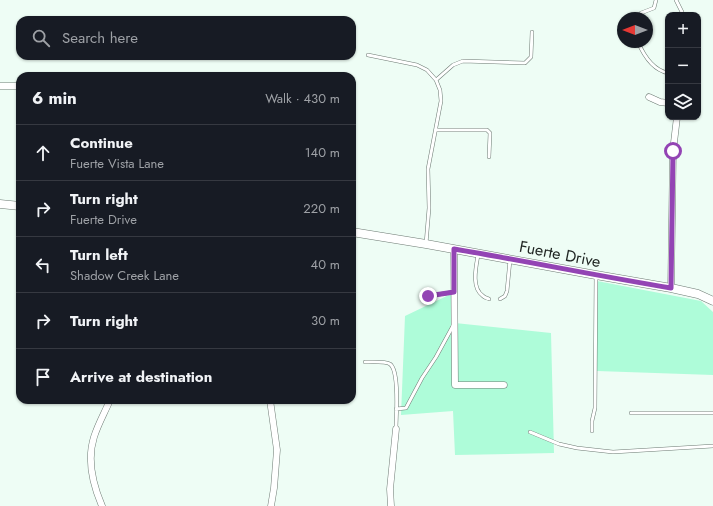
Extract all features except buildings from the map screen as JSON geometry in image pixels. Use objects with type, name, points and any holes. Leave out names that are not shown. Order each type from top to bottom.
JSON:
[{"type":"street","points":[[0,86],[16,86]]},
{"type":"street","points":[[649,97],[665,103]]},
{"type":"street","points":[[671,288],[673,151],[677,120]]},
{"type":"street","points":[[0,204],[16,206]]},
{"type":"street","name":"Fuerte Drive","points":[[356,233],[671,288],[698,294],[713,301]]},
{"type":"street","points":[[454,249],[455,385],[504,385]]},
{"type":"street","points":[[102,506],[96,493],[91,469],[91,452],[94,437],[108,404]]},
{"type":"street","points":[[271,404],[277,450],[271,506]]},
{"type":"street","points":[[391,506],[390,489],[396,429]]},
{"type":"lane","points":[[644,12],[654,8],[656,0]]},
{"type":"lane","points":[[676,0],[682,12]]},
{"type":"lane","points":[[436,80],[453,65],[463,61],[525,63],[531,57],[532,32]]},
{"type":"lane","points":[[641,48],[652,64],[662,72],[665,72]]},
{"type":"lane","points":[[368,55],[417,65],[428,70],[436,80],[440,90],[441,101],[428,169],[429,208],[426,244]]},
{"type":"lane","points":[[436,130],[486,130],[490,133],[489,156]]},
{"type":"lane","points":[[478,253],[476,272],[477,290],[489,299]]},
{"type":"lane","points":[[500,299],[505,296],[507,291],[510,259]]},
{"type":"lane","points":[[592,431],[592,421],[595,408],[596,275]]},
{"type":"lane","points":[[428,296],[454,292]]},
{"type":"lane","points":[[396,409],[406,408],[454,323]]},
{"type":"lane","points":[[365,362],[387,363],[393,367],[395,371],[397,389],[396,429]]},
{"type":"lane","points":[[631,413],[713,412]]},
{"type":"lane","points":[[530,432],[559,444],[577,448],[613,452],[713,446]]},
{"type":"green space","points":[[597,281],[701,301],[713,312],[713,375],[597,371]]},
{"type":"green space","points":[[455,292],[455,323],[551,333],[554,453],[455,455],[453,411],[401,415],[405,316]]},
{"type":"route","points":[[428,296],[454,292],[454,249],[671,288],[673,151]]}]
